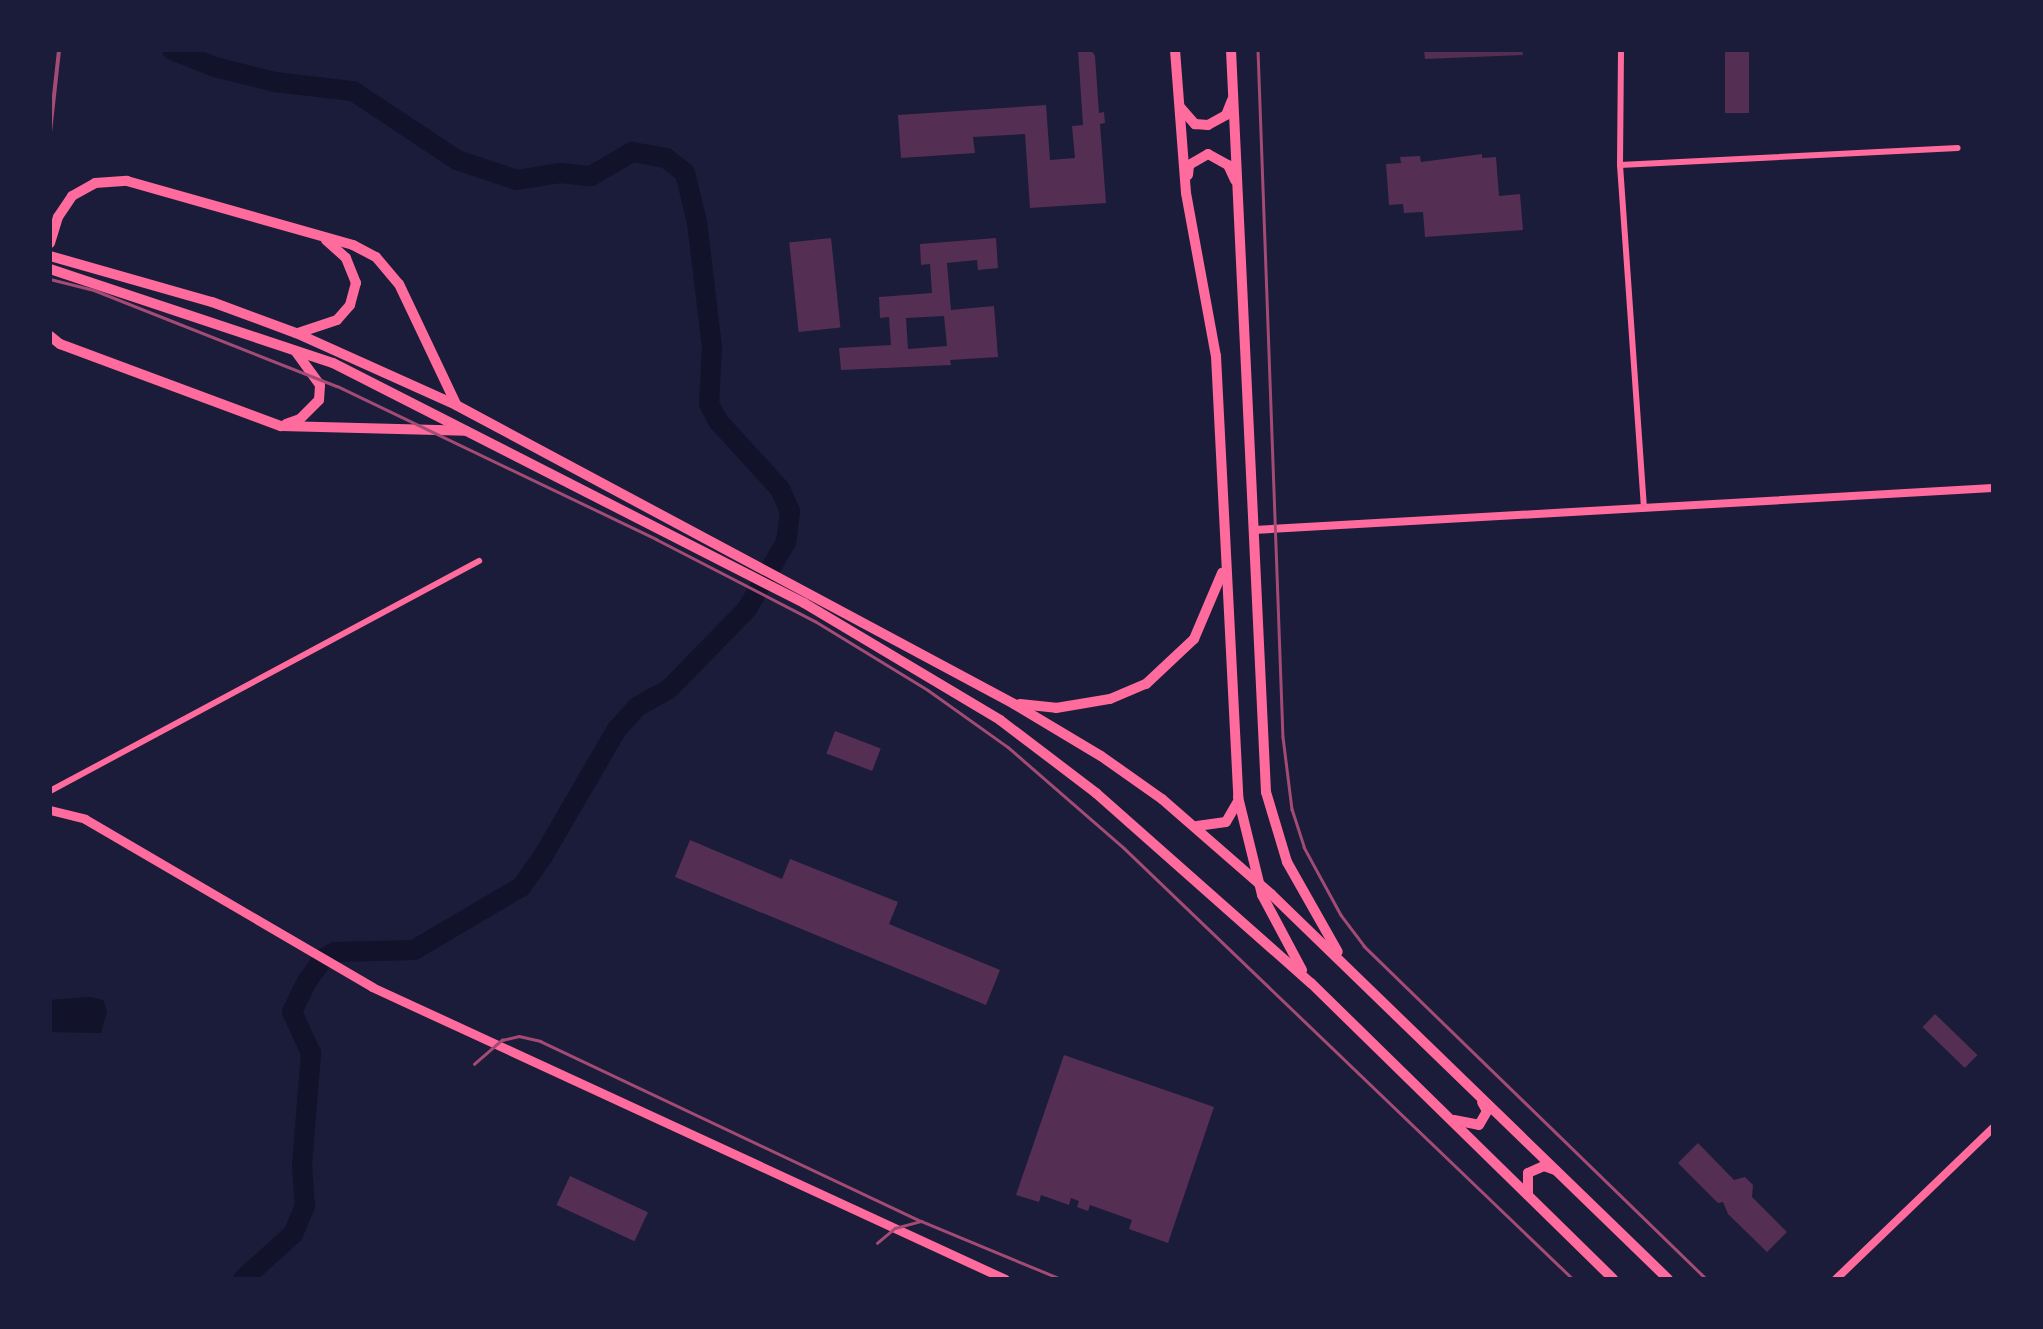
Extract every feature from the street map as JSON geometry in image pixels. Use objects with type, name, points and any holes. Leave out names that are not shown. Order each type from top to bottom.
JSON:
[{"type":"main road","points":[[1175,50],[1186,193],[1216,356],[1238,797],[1259,883],[1278,931],[1311,983]]},
{"type":"main road","points":[[1232,50],[1266,792],[1287,862],[1347,966]]},
{"type":"main road","points":[[1177,102],[1185,117],[1208,125],[1226,115],[1234,96]]},
{"type":"main road","points":[[1186,193],[1189,166],[1208,154],[1228,165],[1238,186]]},
{"type":"main road","points":[[50,243],[58,216],[72,196],[95,183],[127,182],[321,236],[376,257],[399,284],[456,405]]},
{"type":"main road","points":[[296,333],[337,320],[350,305],[356,283],[346,258],[321,236]]},
{"type":"main road","points":[[50,256],[333,364],[698,542],[1014,704],[1141,783],[1259,883],[1668,1279]]},
{"type":"main road","points":[[50,269],[76,269],[212,302],[296,333],[456,405],[698,542]]},
{"type":"main road","points":[[50,336],[60,344],[281,426],[472,432]]},
{"type":"main road","points":[[281,426],[300,419],[319,400],[320,385],[294,349]]},
{"type":"main road","points":[[1014,704],[1056,708],[1110,698],[1146,684],[1194,638],[1224,567]]},
{"type":"main road","points":[[806,597],[1000,720],[1060,764],[1311,983],[1612,1279]]},
{"type":"main road","points":[[1194,826],[1208,828],[1226,822],[1238,797]]},
{"type":"main road","points":[[50,810],[85,819],[372,987],[1006,1279]]},
{"type":"main road","points":[[1448,1118],[1479,1125],[1487,1111],[1477,1093]]},
{"type":"main road","points":[[1528,1197],[1524,1181],[1528,1173],[1544,1166],[1556,1170]]},
{"type":"street","points":[[1621,50],[1620,165],[1644,508]]},
{"type":"street","points":[[1620,165],[1958,148]]},
{"type":"street","points":[[1254,530],[1993,488]]},
{"type":"street","points":[[50,791],[479,562]]},
{"type":"street","points":[[1836,1279],[1993,1128]]},
{"type":"shaded area","points":[[50,1000],[103,1000],[107,1011],[101,1033],[50,1032]]},
{"type":"building","points":[[1078,50],[1091,50],[1095,56],[1099,113],[1104,112],[1105,123],[1100,124],[1106,203],[1030,208],[1025,134],[973,137],[975,153],[901,158],[898,115],[1046,105],[1050,160],[1075,158],[1072,126],[1083,125]]},
{"type":"building","points":[[1424,50],[1522,50],[1523,55],[1425,59]]},
{"type":"building","points":[[1725,50],[1749,50],[1749,113],[1725,113]]},
{"type":"building","points":[[1482,154],[1482,158],[1496,157],[1499,196],[1520,194],[1523,230],[1425,237],[1423,212],[1404,213],[1403,204],[1389,205],[1386,164],[1401,163],[1400,157],[1420,156],[1421,162]]},
{"type":"building","points":[[831,238],[840,328],[799,332],[789,242]]},
{"type":"building","points":[[996,238],[998,268],[978,270],[977,260],[947,263],[951,310],[994,306],[998,357],[950,360],[951,365],[841,370],[839,348],[891,345],[889,317],[880,318],[879,297],[932,293],[930,264],[921,265],[920,244]],"holes":[[[944,316],[947,346],[908,349],[906,318]]]},
{"type":"building","points":[[835,731],[881,749],[872,771],[826,753]]},
{"type":"building","points":[[690,840],[782,879],[790,859],[898,902],[889,924],[1000,970],[986,1005],[675,877]]},
{"type":"building","points":[[1935,1014],[1977,1055],[1965,1068],[1922,1027]]},
{"type":"building","points":[[1064,1055],[1214,1107],[1168,1243],[1129,1229],[1132,1220],[1090,1205],[1088,1211],[1077,1207],[1079,1201],[1071,1198],[1069,1205],[1041,1195],[1039,1202],[1016,1195]]},
{"type":"building","points":[[1698,1143],[1734,1180],[1745,1177],[1753,1185],[1752,1197],[1787,1232],[1767,1252],[1728,1214],[1723,1202],[1718,1203],[1678,1163]]},
{"type":"building","points":[[570,1176],[648,1212],[634,1241],[556,1205]]},
{"type":"waterway","points":[[172,50],[215,67],[275,82],[353,91],[457,160],[517,180],[560,173],[591,176],[632,152],[666,158],[685,173],[697,222],[712,348],[709,404],[718,421],[780,489],[790,511],[786,542],[747,609],[669,689],[637,707],[617,729],[521,887],[414,950],[335,952],[324,958],[307,981],[292,1012],[311,1053],[302,1165],[305,1206],[293,1234],[243,1279]]},
{"type":"tram line","points":[[1258,50],[1283,737],[1292,809],[1304,847],[1341,915],[1364,946],[1706,1279]]},
{"type":"tram line","points":[[50,279],[94,290],[337,386],[656,539],[815,621],[928,690],[1008,747],[1124,848],[1573,1279]]},
{"type":"tram line","points":[[474,1064],[502,1040],[519,1036],[540,1041],[921,1221],[1061,1279]]},
{"type":"tram line","points":[[877,1243],[895,1228],[921,1221]]},
{"type":"railway","points":[[50,132],[59,50]]}]
